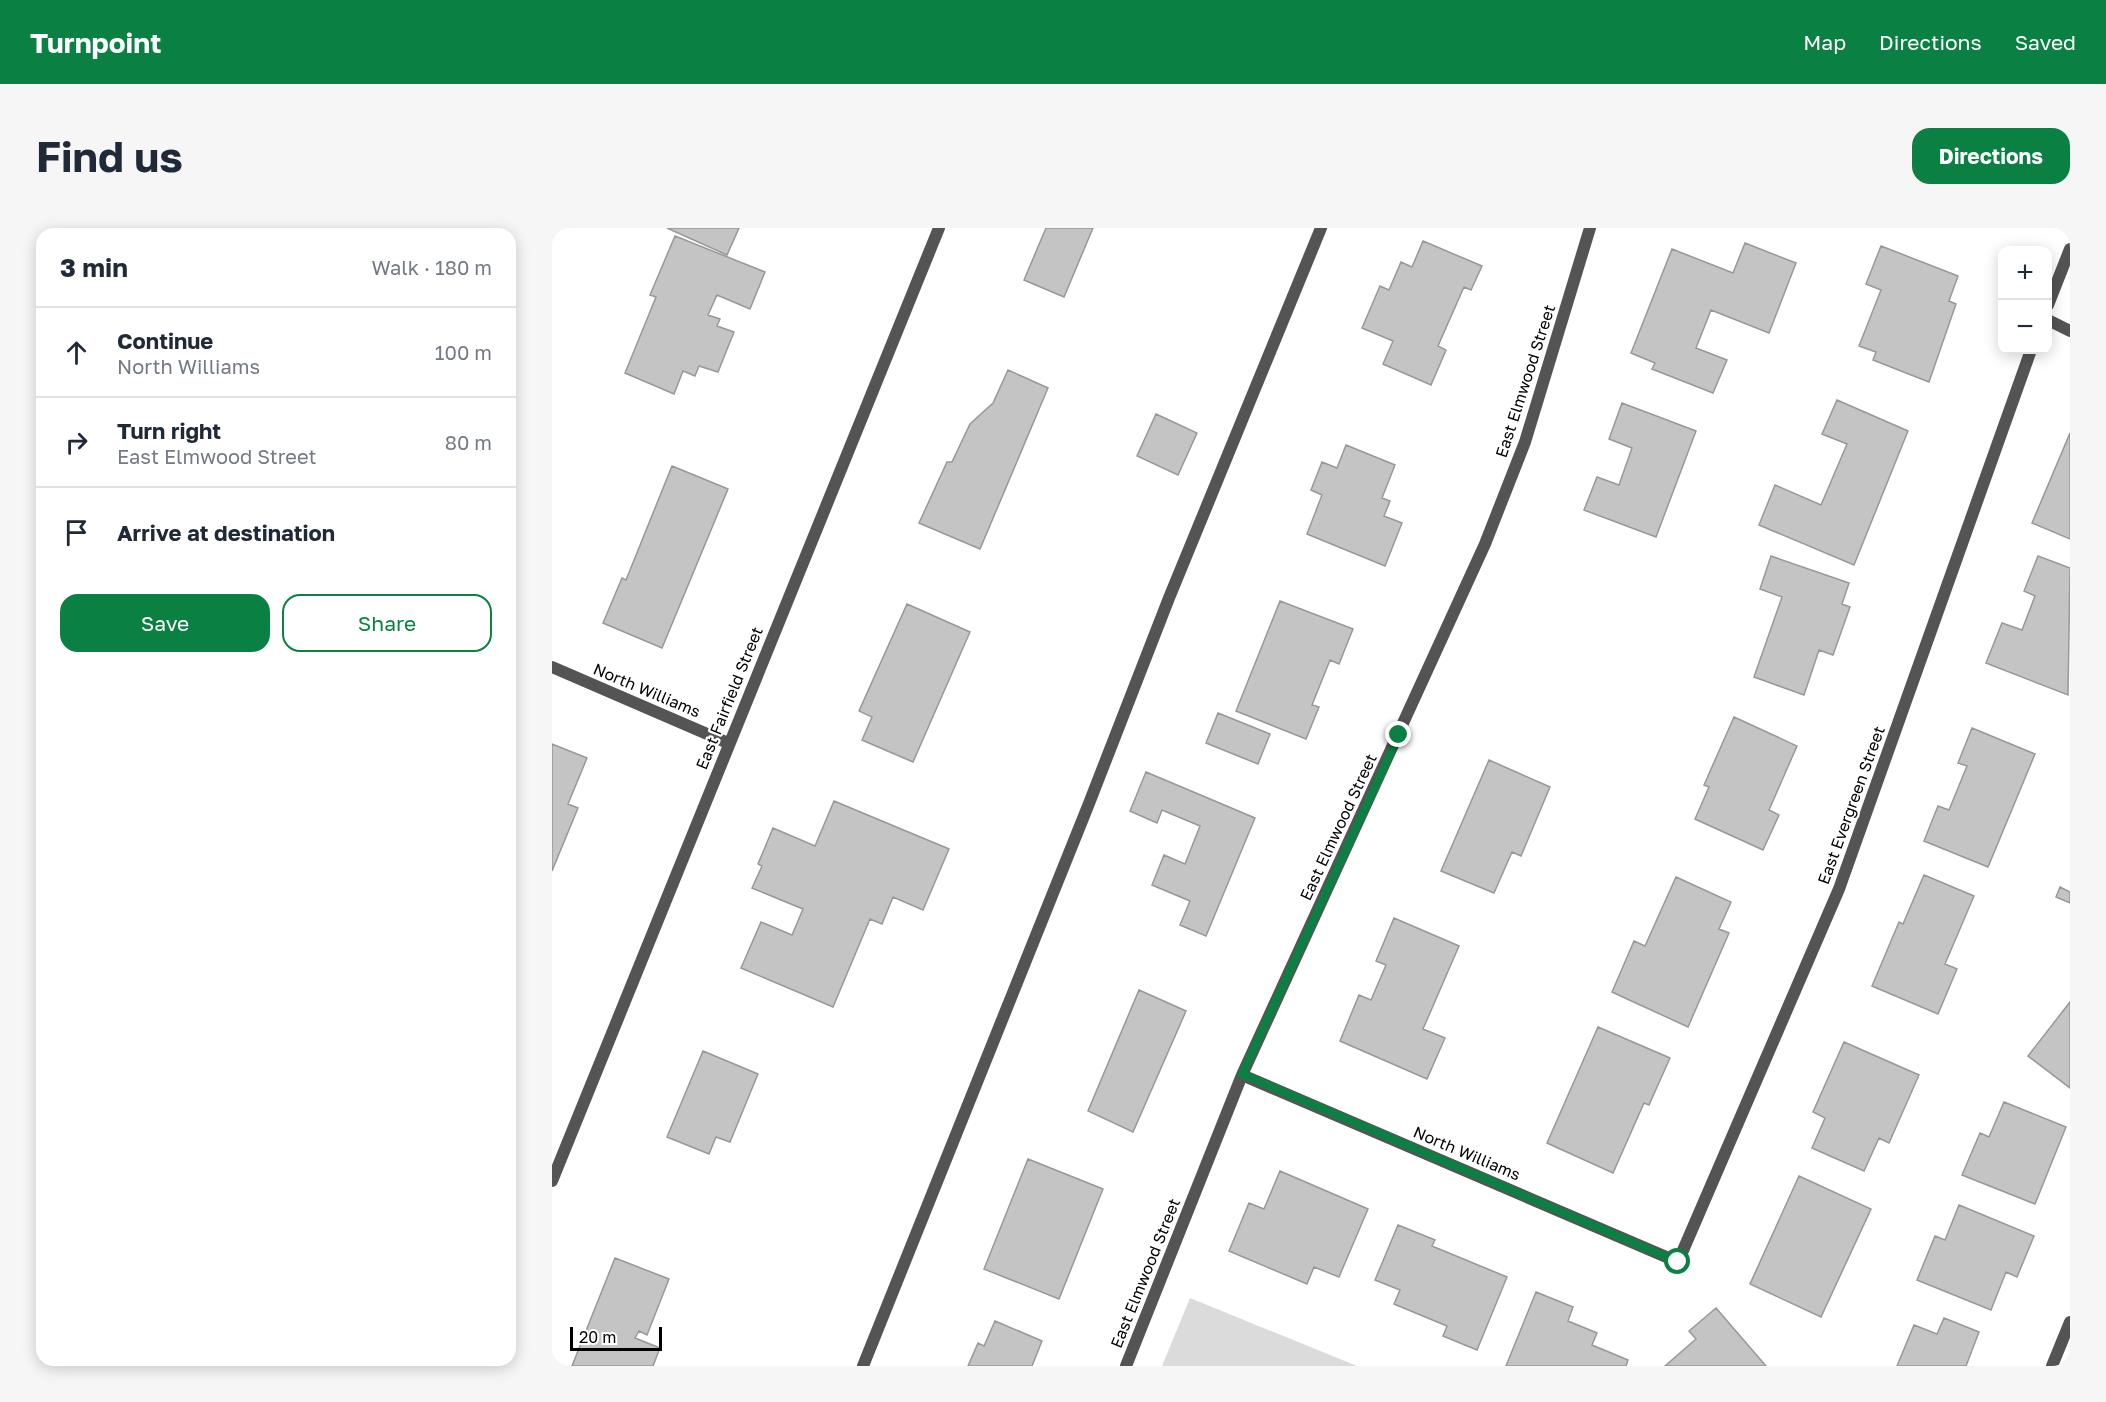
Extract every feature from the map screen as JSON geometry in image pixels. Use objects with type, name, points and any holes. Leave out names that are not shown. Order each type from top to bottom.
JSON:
[{"type":"street","name":"East Fairfield Street","points":[[552,1181],[939,228]]},
{"type":"street","points":[[862,1366],[1089,806],[1169,598],[1321,228]]},
{"type":"street","name":"East Elmwood Street","points":[[1126,1366],[1242,1074],[1485,544],[1526,442],[1590,228]]},
{"type":"street","points":[[2050,300],[2070,249]]},
{"type":"street","points":[[2052,322],[2070,331]]},
{"type":"street","name":"East Evergreen Street","points":[[1678,1262],[1839,889],[2030,354]]},
{"type":"street","name":"North Williams","points":[[552,667],[728,743]]},
{"type":"street","name":"North Williams","points":[[1242,1074],[1678,1262]]},
{"type":"street","points":[[2052,1366],[2070,1322]]},
{"type":"shaded area","points":[[1190,1298],[1357,1366],[1162,1366]]},
{"type":"building","points":[[667,228],[739,228],[727,255]]},
{"type":"building","points":[[1046,228],[1093,228],[1064,297],[1024,280]]},
{"type":"building","points":[[675,236],[765,272],[750,309],[717,295],[708,315],[720,319],[717,326],[734,332],[718,372],[699,366],[695,376],[683,371],[674,394],[625,373],[656,297],[650,295]]},
{"type":"building","points":[[1423,241],[1482,266],[1471,290],[1464,287],[1438,346],[1446,350],[1431,385],[1383,364],[1393,341],[1362,328],[1380,286],[1389,290],[1401,262],[1412,267]]},
{"type":"building","points":[[1745,243],[1796,263],[1769,333],[1711,310],[1696,348],[1727,360],[1713,393],[1652,369],[1655,363],[1631,353],[1672,249],[1733,273]]},
{"type":"building","points":[[1881,246],[1958,276],[1949,301],[1956,304],[1929,382],[1873,360],[1876,352],[1859,346],[1881,290],[1866,284]]},
{"type":"building","points":[[1008,370],[1048,388],[980,549],[919,523],[947,462],[952,462],[970,424],[993,403]]},
{"type":"building","points":[[1837,400],[1908,431],[1854,565],[1759,525],[1775,485],[1821,505],[1847,444],[1822,434]]},
{"type":"building","points":[[1622,403],[1696,431],[1656,537],[1584,510],[1597,477],[1619,485],[1632,448],[1609,439]]},
{"type":"building","points":[[1156,414],[1197,433],[1178,475],[1137,456]]},
{"type":"building","points":[[2070,433],[2070,539],[2032,523]]},
{"type":"building","points":[[1346,445],[1395,465],[1382,498],[1390,501],[1384,516],[1402,523],[1385,566],[1307,534],[1322,495],[1311,490],[1322,462],[1337,468]]},
{"type":"building","points":[[672,466],[728,489],[662,648],[603,623],[622,578],[626,580]]},
{"type":"building","points":[[1771,556],[1849,583],[1842,604],[1850,607],[1833,655],[1819,650],[1804,695],[1754,677],[1782,597],[1760,589]]},
{"type":"building","points":[[2038,556],[2070,568],[2068,695],[1986,663],[2002,623],[2022,630],[2035,596],[2024,591]]},
{"type":"building","points":[[1280,601],[1353,629],[1339,664],[1330,660],[1312,705],[1319,707],[1306,739],[1236,711]]},
{"type":"building","points":[[907,604],[970,632],[913,762],[862,740],[872,717],[859,711]]},
{"type":"building","points":[[1218,713],[1270,734],[1258,764],[1206,743]]},
{"type":"building","points":[[1734,717],[1797,746],[1769,810],[1779,815],[1763,850],[1695,819],[1709,787],[1704,785]]},
{"type":"building","points":[[1972,728],[2035,754],[1988,867],[1924,841],[1938,806],[1949,810],[1967,766],[1958,763]]},
{"type":"building","points":[[552,744],[587,758],[568,804],[578,808],[552,871]]},
{"type":"building","points":[[1489,760],[1550,787],[1521,856],[1512,852],[1494,893],[1441,871]]},
{"type":"building","points":[[1146,772],[1255,818],[1206,936],[1180,925],[1190,901],[1152,885],[1164,855],[1185,864],[1200,826],[1162,810],[1157,823],[1130,811]]},
{"type":"building","points":[[834,801],[949,849],[923,910],[893,897],[882,924],[870,919],[833,1007],[741,968],[761,922],[792,935],[803,909],[752,888],[762,866],[758,864],[773,828],[815,846]]},
{"type":"building","points":[[1924,875],[1974,896],[1945,964],[1957,969],[1938,1014],[1872,986],[1899,922],[1903,924]]},
{"type":"building","points":[[1676,877],[1731,902],[1719,929],[1729,933],[1688,1027],[1612,992],[1634,941],[1645,946]]},
{"type":"building","points":[[2060,887],[2070,892],[2070,903],[2056,897]]},
{"type":"building","points":[[1394,918],[1459,946],[1423,1029],[1445,1038],[1427,1079],[1340,1041],[1359,995],[1371,1000],[1386,965],[1376,961]]},
{"type":"building","points":[[1139,990],[1186,1011],[1133,1132],[1088,1111]]},
{"type":"building","points":[[2070,1002],[2070,1088],[2028,1056]]},
{"type":"building","points":[[1598,1027],[1670,1058],[1649,1105],[1644,1103],[1613,1173],[1547,1143]]},
{"type":"building","points":[[1844,1042],[1919,1075],[1889,1143],[1879,1138],[1864,1171],[1812,1148],[1825,1118],[1813,1112]]},
{"type":"building","points":[[703,1051],[758,1074],[730,1142],[716,1137],[709,1154],[667,1137]]},
{"type":"building","points":[[2004,1102],[2066,1127],[2035,1204],[1962,1175],[1980,1133],[1989,1137]]},
{"type":"building","points":[[1028,1159],[1103,1189],[1059,1299],[984,1269]]},
{"type":"building","points":[[1280,1171],[1368,1209],[1339,1277],[1314,1267],[1307,1284],[1229,1251],[1249,1203],[1264,1209]]},
{"type":"building","points":[[1799,1176],[1871,1209],[1821,1317],[1750,1284]]},
{"type":"building","points":[[1959,1205],[2034,1236],[2017,1277],[2006,1272],[1991,1310],[1917,1280],[1935,1236],[1945,1240]]},
{"type":"building","points":[[1398,1225],[1435,1240],[1432,1246],[1507,1277],[1477,1350],[1443,1336],[1447,1326],[1394,1304],[1400,1290],[1375,1280]]},
{"type":"building","points":[[615,1258],[669,1279],[647,1335],[639,1331],[635,1338],[660,1348],[653,1366],[572,1366]]},
{"type":"building","points":[[1536,1292],[1573,1307],[1568,1321],[1597,1333],[1592,1345],[1628,1360],[1626,1366],[1506,1366]]},
{"type":"building","points":[[1716,1308],[1766,1366],[1665,1366],[1696,1339],[1689,1331]]},
{"type":"building","points":[[1944,1318],[1979,1332],[1966,1366],[1897,1366],[1914,1325],[1937,1334]]},
{"type":"building","points":[[995,1321],[1042,1341],[1032,1366],[968,1366],[978,1343],[984,1346]]},
{"type":"route","points":[[1399,735],[1242,1074],[1678,1262]]}]
